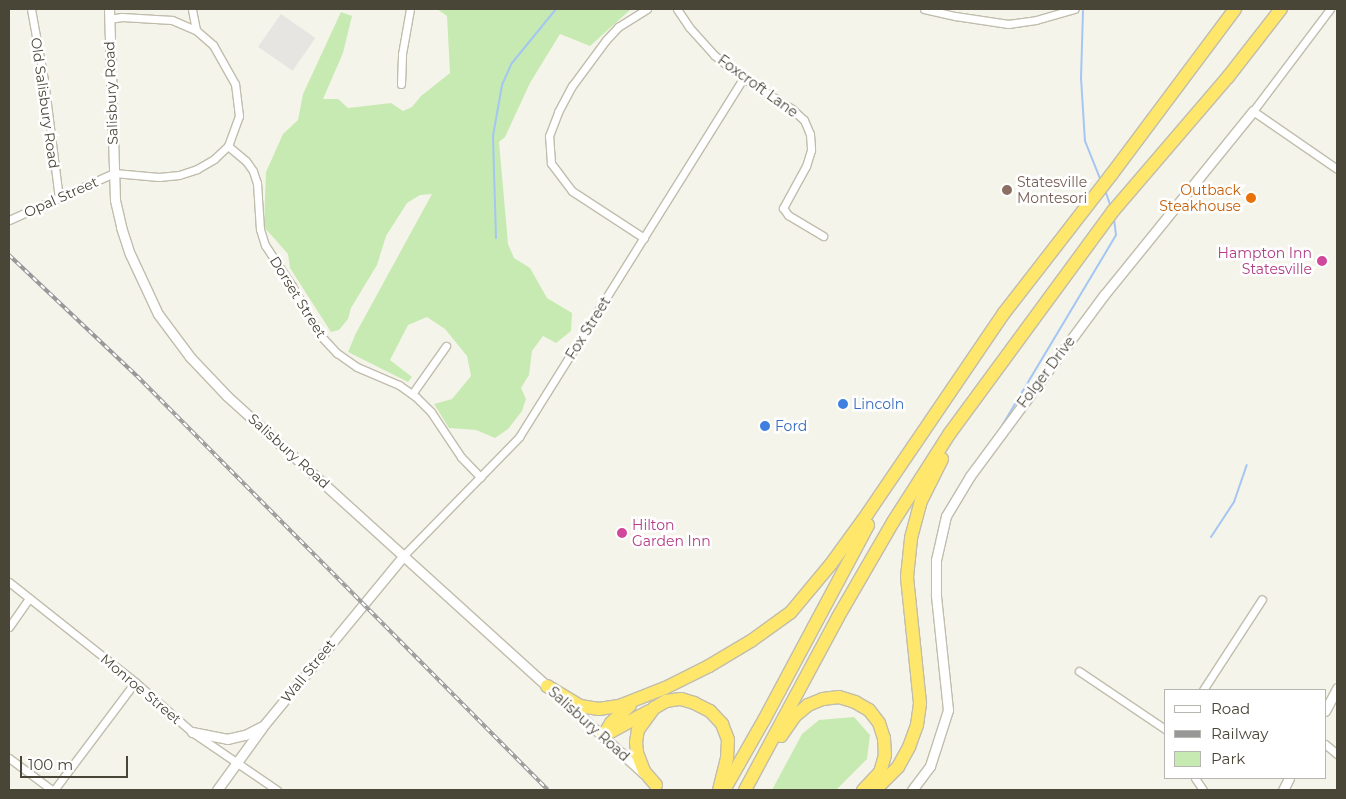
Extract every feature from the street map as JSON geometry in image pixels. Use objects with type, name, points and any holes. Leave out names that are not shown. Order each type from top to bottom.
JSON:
[{"type":"highway","points":[[547,686],[580,706],[599,709],[619,706],[709,666],[752,641],[791,612],[831,564],[1004,313],[1111,175],[1235,9]]},
{"type":"highway","points":[[745,790],[833,626],[893,522],[950,433],[1113,211],[1228,77],[1281,9]]},
{"type":"highway","points":[[875,790],[898,766],[909,747],[917,725],[920,703],[908,577],[911,538],[920,501],[944,456],[1049,299]]},
{"type":"highway","points":[[724,790],[904,459]]},
{"type":"highway","points":[[745,790],[795,716],[814,702],[823,699],[839,698],[855,702],[869,710],[879,723],[884,738],[885,755],[880,772],[863,790]]},
{"type":"highway","points":[[603,736],[611,723],[638,699]]},
{"type":"highway","points":[[603,736],[666,701],[681,699],[694,703],[710,711],[722,724],[728,740],[727,758],[719,790]]},
{"type":"highway","points":[[654,708],[644,720],[636,742],[637,753],[644,771],[659,788]]},
{"type":"street","name":"Old Salisbury Road","points":[[31,9],[44,80],[59,198]]},
{"type":"street","name":"Salisbury Road","points":[[108,9],[115,200],[121,228],[130,254],[158,314],[190,357],[227,396],[659,788]]},
{"type":"street","points":[[192,9],[196,30]]},
{"type":"street","points":[[401,84],[402,54],[410,9]]},
{"type":"street","points":[[644,238],[572,191],[551,163],[549,136],[558,112],[572,86],[606,40],[618,27],[646,9]]},
{"type":"street","name":"Foxcroft Lane","points":[[678,9],[689,28],[714,55],[743,78],[792,109],[804,120],[810,134],[811,150],[806,166],[783,208],[788,215],[823,236]]},
{"type":"street","points":[[924,9],[1008,24],[1036,20],[1074,9]]},
{"type":"street","name":"Folger Drive","points":[[912,790],[930,766],[948,710],[936,586],[936,560],[946,516],[970,476],[1098,303],[1253,111],[1330,9]]},
{"type":"street","points":[[109,19],[172,20],[196,30],[213,45],[235,84],[238,116],[228,146],[206,164],[179,175],[159,177],[114,173]]},
{"type":"street","name":"Fox Street","points":[[404,555],[519,437],[743,78]]},
{"type":"street","points":[[1253,111],[1337,170]]},
{"type":"street","name":"Dorset Street","points":[[228,146],[246,161],[253,172],[257,183],[260,229],[265,244],[320,335],[337,353],[357,367],[399,385],[412,394],[431,412],[461,457],[480,477]]},
{"type":"street","name":"Opal Street","points":[[9,220],[114,173]]},
{"type":"street","points":[[412,394],[446,346]]},
{"type":"street","name":"Wall Street","points":[[217,790],[264,725],[404,555]]},
{"type":"street","name":"Monroe Street","points":[[9,582],[135,682],[192,732],[277,790]]},
{"type":"street","points":[[9,627],[29,598]]},
{"type":"street","points":[[1204,689],[1262,598]]},
{"type":"street","points":[[1079,671],[1164,728]]},
{"type":"street","points":[[9,758],[53,790],[135,682]]},
{"type":"street","points":[[1326,709],[1337,688]]},
{"type":"street","points":[[192,732],[227,739],[245,735],[264,725]]},
{"type":"street","points":[[1326,745],[1337,754]]},
{"type":"street","points":[[1196,779],[1203,790]]},
{"type":"green space","points":[[437,9],[631,9],[590,46],[560,34],[530,83],[505,137],[499,142],[508,244],[514,258],[530,268],[547,298],[572,313],[571,331],[556,343],[543,336],[532,351],[529,375],[521,388],[526,399],[522,411],[508,429],[495,438],[476,430],[449,428],[434,404],[452,399],[471,376],[467,356],[445,329],[427,317],[408,325],[390,360],[412,377],[408,382],[348,352],[356,333],[432,194],[420,195],[407,203],[386,236],[377,265],[351,308],[348,319],[339,330],[331,332],[290,268],[288,254],[264,227],[266,172],[283,134],[298,120],[303,94],[341,12],[352,16],[343,53],[323,99],[338,99],[348,108],[391,103],[403,111],[412,107],[421,96],[450,73],[447,16]]},
{"type":"green space","points":[[854,717],[870,735],[867,759],[836,790],[772,790],[802,734],[819,720]]},
{"type":"shaded area","points":[[281,14],[315,38],[292,71],[258,47]]},
{"type":"waterway","points":[[496,238],[493,136],[502,85],[512,63],[556,9]]},
{"type":"waterway","points":[[1083,11],[1081,78],[1085,141],[1101,181]]},
{"type":"waterway","points":[[1105,190],[1111,207]]},
{"type":"waterway","points":[[1000,429],[1116,235],[1114,218]]},
{"type":"waterway","points":[[1211,537],[1234,502],[1247,465]]},
{"type":"railway","points":[[9,255],[137,376],[548,790]]},
{"type":"place","name":"Statesville Montesori","points":[[1007,190]]},
{"type":"place","name":"Outback Steakhouse","points":[[1251,198]]},
{"type":"place","name":"Hampton Inn Statesville","points":[[1322,261]]},
{"type":"place","name":"Lincoln","points":[[843,404]]},
{"type":"place","name":"Ford","points":[[765,426]]},
{"type":"place","name":"Hilton Garden Inn","points":[[622,533]]}]
